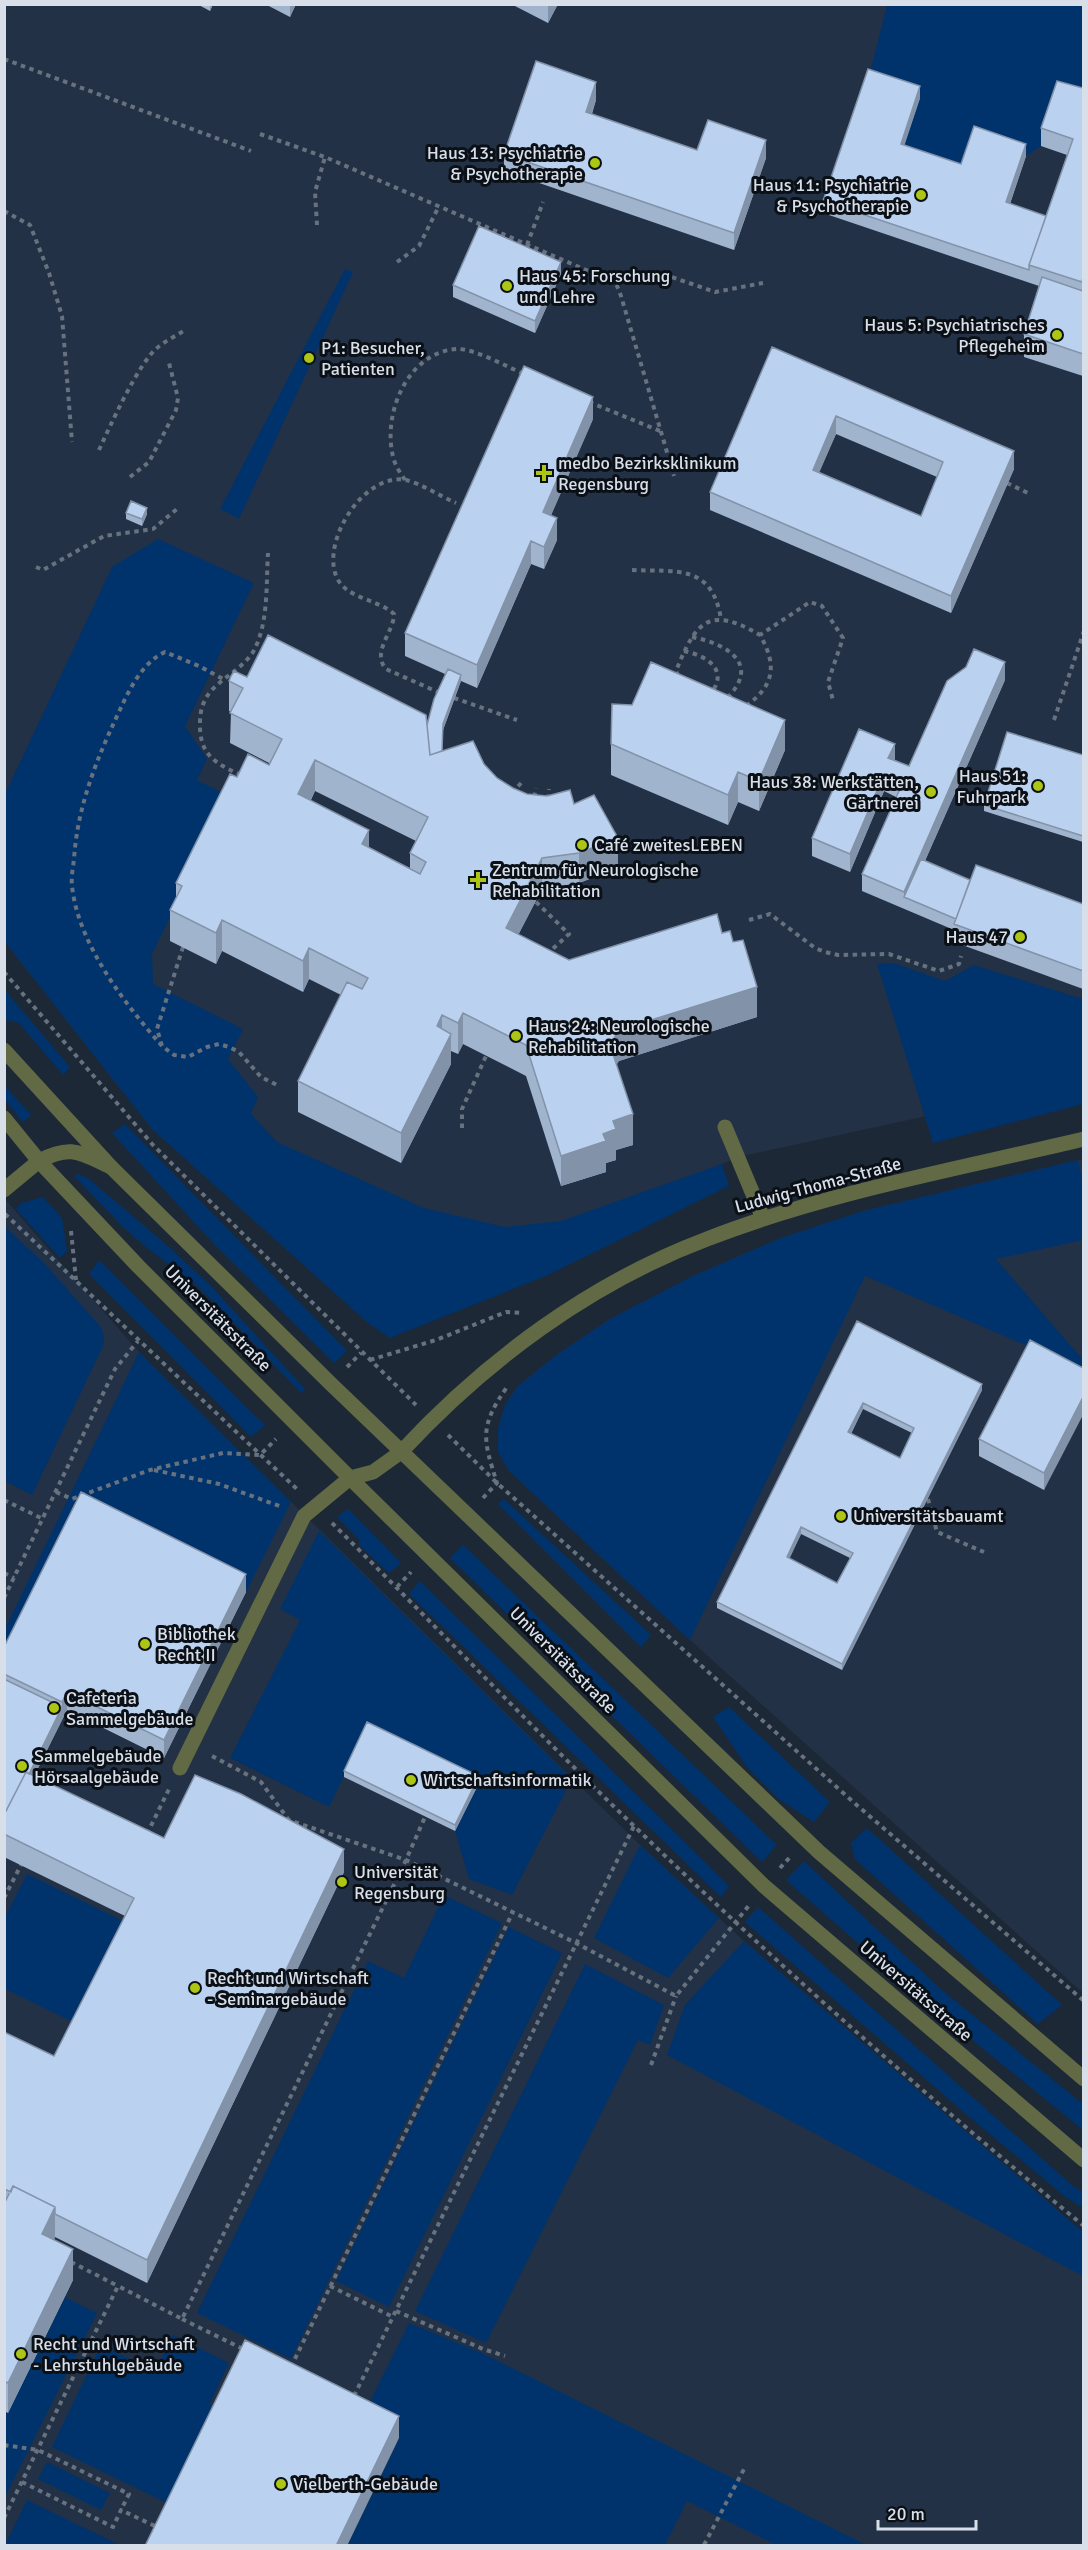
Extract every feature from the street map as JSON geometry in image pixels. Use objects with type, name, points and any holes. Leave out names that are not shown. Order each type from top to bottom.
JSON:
[{"type":"street","name":"Universitätsstraße","points":[[4,1050],[111,1167],[401,1452],[468,1513],[806,1840],[1083,2079]]},
{"type":"street","name":"Universitätsstraße","points":[[4,1118],[39,1161],[138,1266],[764,1886],[1083,2160]]},
{"type":"street","points":[[724,1127],[763,1218]]},
{"type":"street","name":"Ludwig-Thoma-Straße","points":[[350,1478],[373,1472],[401,1452],[451,1400],[558,1315],[642,1268],[705,1239],[816,1202],[1083,1139]]},
{"type":"street","name":"Universitätsstraße","points":[[39,1161],[57,1152],[76,1152],[111,1167]]},
{"type":"street","points":[[4,1190],[39,1161]]},
{"type":"street","points":[[180,1768],[310,1511],[350,1478]]},
{"type":"path","points":[[4,59],[251,151]]},
{"type":"path","points":[[260,134],[325,157],[609,280],[617,286],[674,476]]},
{"type":"path","points":[[317,225],[315,192],[325,157]]},
{"type":"path","points":[[524,250],[543,202]]},
{"type":"path","points":[[397,262],[418,246],[439,206]]},
{"type":"path","points":[[4,211],[30,225],[49,273],[62,316],[72,442]]},
{"type":"path","points":[[609,280],[648,273],[666,275],[715,292],[763,283]]},
{"type":"path","points":[[99,450],[110,425],[145,363],[157,348],[185,330]]},
{"type":"path","points":[[405,480],[394,461],[391,438],[393,416],[400,392],[414,369],[435,356],[455,349],[467,350],[527,375]]},
{"type":"path","points":[[130,477],[148,462],[176,410],[178,398],[169,363]]},
{"type":"path","points":[[588,401],[660,431]]},
{"type":"path","points":[[440,693],[386,669],[380,663],[380,655],[394,621],[394,614],[388,608],[348,590],[337,579],[333,563],[336,542],[345,520],[356,504],[371,489],[386,482],[405,480],[456,503]]},
{"type":"path","points":[[1007,483],[1030,494]]},
{"type":"path","points":[[36,567],[43,570],[104,536],[153,529],[177,509]]},
{"type":"path","points":[[250,780],[218,764],[204,749],[200,734],[200,711],[208,694],[241,667],[254,651],[262,625],[268,553]]},
{"type":"path","points":[[632,570],[695,575],[711,588],[718,601],[721,619]]},
{"type":"path","points":[[760,635],[802,605],[810,602],[822,606],[843,638],[828,682],[833,700]]},
{"type":"path","points":[[680,679],[676,671],[684,651],[691,637],[705,622],[721,619],[742,625],[760,635],[770,653],[772,668],[764,691],[739,709]]},
{"type":"path","points":[[1054,720],[1083,631]]},
{"type":"path","points":[[691,637],[714,641],[727,647],[736,658],[740,672],[739,683],[719,706]]},
{"type":"path","points":[[684,651],[699,654],[710,661],[716,669],[715,687],[707,698]]},
{"type":"path","points":[[223,680],[199,666],[165,652],[151,660],[127,696],[94,767],[76,830],[72,885],[81,925],[96,955],[136,1016],[162,1046],[174,1055],[188,1057],[207,1047],[219,1044],[229,1047],[238,1052],[261,1077],[277,1085]]},
{"type":"path","points":[[454,698],[518,720]]},
{"type":"path","points":[[509,795],[522,782]]},
{"type":"path","points":[[532,806],[536,788]]},
{"type":"path","points":[[548,807],[549,789]]},
{"type":"path","points":[[536,902],[569,934],[545,956]]},
{"type":"path","points":[[749,920],[770,914],[815,948],[838,955],[889,954],[939,971],[959,964],[961,956]]},
{"type":"path","points":[[162,1046],[157,1029],[183,947]]},
{"type":"path","points":[[4,972],[153,1145],[369,1360],[497,1483],[850,1799],[1083,2001]]},
{"type":"path","points":[[462,1128],[462,1109],[486,1056]]},
{"type":"path","points":[[4,1213],[260,1455],[310,1511],[397,1587],[521,1715],[736,1923],[998,2156],[1083,2226]]},
{"type":"path","points":[[369,1360],[436,1340],[506,1312],[558,1315]]},
{"type":"path","points":[[4,1598],[116,1369],[138,1341]]},
{"type":"path","points":[[497,1483],[485,1443],[491,1409],[511,1381]]},
{"type":"path","points":[[56,1492],[72,1499],[150,1470],[224,1453],[260,1455]]},
{"type":"path","points":[[150,1470],[219,1484],[310,1511]]},
{"type":"path","points":[[468,1513],[497,1483]]},
{"type":"path","points":[[928,1499],[937,1533],[984,1552]]},
{"type":"path","points":[[4,1500],[43,1518]]},
{"type":"path","points":[[397,1587],[428,1555]]},
{"type":"path","points":[[4,1573],[14,1578]]},
{"type":"path","points":[[190,1746],[261,1782],[288,1820]]},
{"type":"path","points":[[145,1839],[180,1768]]},
{"type":"path","points":[[273,1813],[406,1860],[576,1943],[676,1996]]},
{"type":"path","points":[[182,2319],[425,1817]]},
{"type":"path","points":[[351,2403],[634,1826]]},
{"type":"path","points":[[651,2065],[676,1996],[764,1886],[806,1840]]},
{"type":"path","points":[[4,1898],[21,1865]]},
{"type":"path","points":[[288,2372],[513,1912]]},
{"type":"path","points":[[68,2260],[250,2353]]},
{"type":"path","points":[[4,2518],[118,2286]]},
{"type":"path","points":[[330,2286],[393,2317]]},
{"type":"path","points":[[396,2311],[483,2349],[505,2356]]},
{"type":"path","points":[[237,2357],[241,2349]]},
{"type":"path","points":[[4,2445],[38,2450],[129,2494],[113,2527],[22,2482]]},
{"type":"path","points":[[704,2545],[744,2469]]},
{"type":"path","points":[[121,2510],[163,2530]]},
{"type":"shaded area","name":"medbo Bezirksklinikum Regensburg","points":[[5,5],[1083,5],[1083,1082],[738,1157],[369,1323],[152,1129],[5,942]]},
{"type":"shaded area","points":[[887,5],[1083,5],[1083,106],[1057,99],[1041,146],[1026,156],[974,138],[961,176],[901,156],[868,81]]},
{"type":"shaded area","points":[[345,269],[353,272],[239,519],[220,509]]},
{"type":"shaded area","points":[[158,539],[254,583],[185,726],[207,759],[197,780],[229,796],[152,954],[153,984],[243,1029],[228,1059],[258,1097],[251,1114],[277,1142],[424,1208],[505,1227],[561,1221],[722,1164],[729,1186],[548,1275],[390,1338],[368,1323],[152,1129],[5,942],[5,794],[112,567]]},
{"type":"shaded area","points":[[894,963],[945,981],[974,965],[1083,999],[1083,1104],[933,1143],[877,964]]},
{"type":"shaded area","points":[[4,989],[70,1067],[63,1075],[19,1023],[5,1020]]},
{"type":"shaded area","points":[[4,1085],[31,1115],[23,1122],[5,1100]]},
{"type":"shaded area","points":[[125,1124],[347,1351],[334,1363],[215,1245],[112,1133]]},
{"type":"shaded area","points":[[1083,1159],[1083,1993],[690,1640],[509,1471],[498,1452],[498,1429],[505,1405],[517,1387],[555,1356],[610,1319],[691,1277],[781,1238],[863,1211]]},
{"type":"shaded area","points":[[1078,1160],[1083,1184],[1083,1240],[996,1259],[1083,1360],[1083,1370],[865,1276],[690,1640],[509,1471],[498,1452],[498,1429],[505,1405],[517,1387],[555,1356],[610,1319],[691,1277],[781,1238],[863,1211]]},
{"type":"shaded area","points":[[79,1174],[89,1179],[210,1285],[305,1389],[301,1393],[213,1301],[123,1227],[74,1176]]},
{"type":"shaded area","points":[[43,1197],[62,1218],[67,1251],[60,1258],[16,1209],[21,1203]]},
{"type":"shaded area","name":"Universität Regensburg","points":[[4,1198],[139,1352],[640,1845],[744,1941],[1083,2232],[1083,2545],[5,2545]]},
{"type":"shaded area","points":[[4,1226],[43,1262],[100,1326],[104,1335],[104,1344],[32,1495],[5,1481]]},
{"type":"shaded area","points":[[99,1260],[265,1425],[251,1437],[89,1274]]},
{"type":"shaded area","points":[[139,1352],[291,1502],[246,1592],[81,1510],[5,1665],[4,1631]]},
{"type":"shaded area","points":[[504,1499],[651,1635],[641,1647],[498,1504]]},
{"type":"shaded area","points":[[348,1509],[401,1563],[389,1573],[359,1545],[359,1539],[337,1517]]},
{"type":"shaded area","points":[[319,1531],[572,1779],[512,1895],[469,1879],[455,1831],[367,1728],[329,1807],[230,1758],[300,1620],[280,1609]]},
{"type":"shaded area","points":[[463,1545],[777,1845],[762,1862],[450,1558]]},
{"type":"shaded area","points":[[420,1581],[729,1886],[721,1897],[409,1594]]},
{"type":"shaded area","points":[[729,1707],[830,1802],[814,1822],[779,1799],[747,1767],[713,1717]]},
{"type":"shaded area","points":[[867,1828],[1062,2005],[1038,2024],[855,1859],[851,1843]]},
{"type":"shaded area","points":[[640,1845],[719,1918],[668,1978],[594,1938]]},
{"type":"shaded area","points":[[804,1861],[943,1991],[1083,2104],[1083,2130],[928,2004],[786,1880]]},
{"type":"shaded area","points":[[27,1874],[123,1921],[73,2022],[5,1989],[4,1919]]},
{"type":"shaded area","points":[[444,1895],[502,1923],[291,2359],[197,2313],[368,1961],[404,1978]]},
{"type":"shaded area","points":[[758,1907],[1072,2185],[1083,2192],[1083,2208],[1063,2195],[967,2115],[745,1922]]},
{"type":"shaded area","points":[[509,1927],[562,1953],[389,2307],[336,2281]]},
{"type":"shaded area","points":[[744,1941],[1083,2232],[1083,2276],[667,2055],[685,2005]]},
{"type":"shaded area","points":[[585,1964],[664,2005],[650,2045],[638,2040],[486,2343],[415,2311]]},
{"type":"shaded area","points":[[65,2297],[97,2313],[5,2497],[5,2411],[8,2413]]},
{"type":"shaded area","points":[[409,2323],[482,2353],[866,2545],[776,2545],[687,2501],[665,2545],[347,2546],[399,2439],[361,2420]]},
{"type":"shaded area","points":[[173,2335],[229,2363],[209,2405],[215,2409],[169,2504],[52,2447],[101,2345],[155,2371]]},
{"type":"shaded area","points":[[47,2462],[110,2493],[101,2510],[38,2479]]},
{"type":"shaded area","points":[[27,2500],[120,2545],[5,2545]]},
{"type":"building","name":"Haus 13: Psychiatrie & Psychotherapie","points":[[536,61],[596,82],[586,112],[697,150],[708,120],[766,140],[734,233],[504,154]]},
{"type":"building","name":"Haus 11: Psychiatrie & Psychotherapie","points":[[868,69],[920,86],[901,144],[961,164],[974,126],[1026,144],[1006,202],[1046,216],[1029,270],[823,201]]},
{"type":"building","points":[[1057,81],[1083,88],[1082,282],[1029,265],[1073,139],[1041,128]]},
{"type":"building","name":"Haus 45: Forschung und Lehre","points":[[479,226],[561,262],[535,321],[453,285]]},
{"type":"building","points":[[1042,277],[1083,291],[1083,354],[1024,334]]},
{"type":"building","points":[[772,347],[1014,451],[951,596],[710,492]],"holes":[[[836,416],[943,462],[921,516],[813,470]]]},
{"type":"building","points":[[524,366],[593,397],[543,512],[557,518],[544,547],[531,541],[477,665],[405,633]]},
{"type":"building","points":[[131,501],[147,508],[142,519],[126,513]]},
{"type":"building","points":[[268,635],[426,715],[430,755],[473,741],[484,764],[497,778],[513,788],[527,794],[547,796],[570,790],[574,804],[594,795],[618,838],[579,853],[542,858],[506,928],[569,960],[717,914],[722,933],[730,931],[733,942],[743,940],[757,987],[619,1030],[610,1045],[633,1114],[613,1121],[616,1129],[603,1134],[606,1141],[561,1156],[526,1045],[463,1013],[458,1023],[442,1015],[437,1026],[451,1034],[401,1133],[298,1081],[347,982],[362,989],[368,978],[309,948],[303,961],[222,920],[216,933],[170,910],[182,886],[176,883],[230,774],[237,777],[248,754],[269,765],[282,739],[230,713],[243,688],[229,681],[231,676],[234,671],[247,677]],"holes":[[[315,760],[428,817],[410,853],[426,862],[420,874],[362,844],[369,830],[298,794]]]},
{"type":"building","points":[[974,649],[1005,662],[904,892],[862,874],[903,782],[884,774],[850,854],[812,838],[859,729],[895,744],[888,758],[909,766],[947,681],[966,667]]},
{"type":"building","points":[[651,662],[785,720],[759,781],[738,772],[728,795],[611,744],[612,704],[632,705]]},
{"type":"building","points":[[448,669],[461,675],[443,724],[442,751],[430,755],[427,725],[434,699]]},
{"type":"building","name":"Haus 51: Fuhrpark","points":[[1007,732],[1083,755],[1083,836],[984,805]]},
{"type":"building","points":[[921,859],[970,880],[956,919],[904,897]]},
{"type":"building","name":"Haus 47","points":[[976,865],[1083,904],[1083,971],[954,924]]},
{"type":"building","name":"Universitätsbauamt","points":[[857,1321],[982,1384],[842,1664],[717,1602]],"holes":[[[863,1403],[914,1428],[900,1458],[848,1432]],[[801,1527],[853,1553],[837,1583],[787,1557]]]},
{"type":"building","points":[[1030,1340],[1083,1368],[1083,1397],[1044,1473],[979,1439]]},
{"type":"building","points":[[81,1492],[246,1574],[164,1740],[67,1692],[62,1702],[4,1674],[4,1647]]},
{"type":"building","name":"Sammelgebäude Hörsaalgebäude","points":[[4,1679],[62,1707],[29,1774],[26,1772],[4,1815]]},
{"type":"building","name":"Wirtschaftsinformatik","points":[[367,1722],[479,1776],[455,1825],[344,1771]]},
{"type":"building","name":"Recht und Wirtschaft - Seminargebäude","points":[[26,1772],[164,1838],[195,1775],[241,1794],[344,1849],[147,2260],[55,2214],[55,2207],[13,2186],[11,2192],[4,2189],[4,2032],[54,2056],[134,1898],[4,1834],[4,1815]]},
{"type":"building","points":[[13,2186],[55,2207],[42,2234],[73,2249],[8,2383],[4,2381],[4,2204]]},
{"type":"building","name":"Vielberth-Gebäude","points":[[245,2340],[399,2416],[336,2546],[145,2546]]},
{"type":"place","name":"Haus 13: Psychiatrie & Psychotherapie","points":[[595,163]]},
{"type":"place","name":"Haus 11: Psychiatrie & Psychotherapie","points":[[921,195]]},
{"type":"place","name":"Haus 45: Forschung und Lehre","points":[[507,286]]},
{"type":"place","name":"Haus 5: Psychiatrisches Pflegeheim","points":[[1057,335]]},
{"type":"place","name":"P1: Besucher, Patienten","points":[[309,358]]},
{"type":"place","name":"medbo Bezirksklinikum Regensburg","points":[[544,473]]},
{"type":"place","name":"Haus 51: Fuhrpark","points":[[1038,786]]},
{"type":"place","name":"Haus 38: Werkstätten, Gärtnerei","points":[[931,792]]},
{"type":"place","name":"Café zweitesLEBEN","points":[[582,845]]},
{"type":"place","name":"Zentrum für Neurologische Rehabilitation","points":[[478,880]]},
{"type":"place","name":"Haus 47","points":[[1020,937]]},
{"type":"place","name":"Haus 24: Neurologische Rehabilitation","points":[[516,1036]]},
{"type":"place","name":"Universitätsbauamt","points":[[841,1516]]},
{"type":"place","name":"Bibliothek Recht II","points":[[145,1644]]},
{"type":"place","name":"Cafeteria Sammelgebäude","points":[[54,1708]]},
{"type":"place","name":"Sammelgebäude Hörsaalgebäude","points":[[22,1766]]},
{"type":"place","name":"Wirtschaftsinformatik","points":[[411,1780]]},
{"type":"place","name":"Universität Regensburg","points":[[342,1882]]},
{"type":"place","name":"Recht und Wirtschaft - Seminargebäude","points":[[195,1988]]},
{"type":"place","name":"Recht und Wirtschaft - Lehrstuhlgebäude","points":[[21,2354]]},
{"type":"place","name":"Vielberth-Gebäude","points":[[281,2484]]}]
